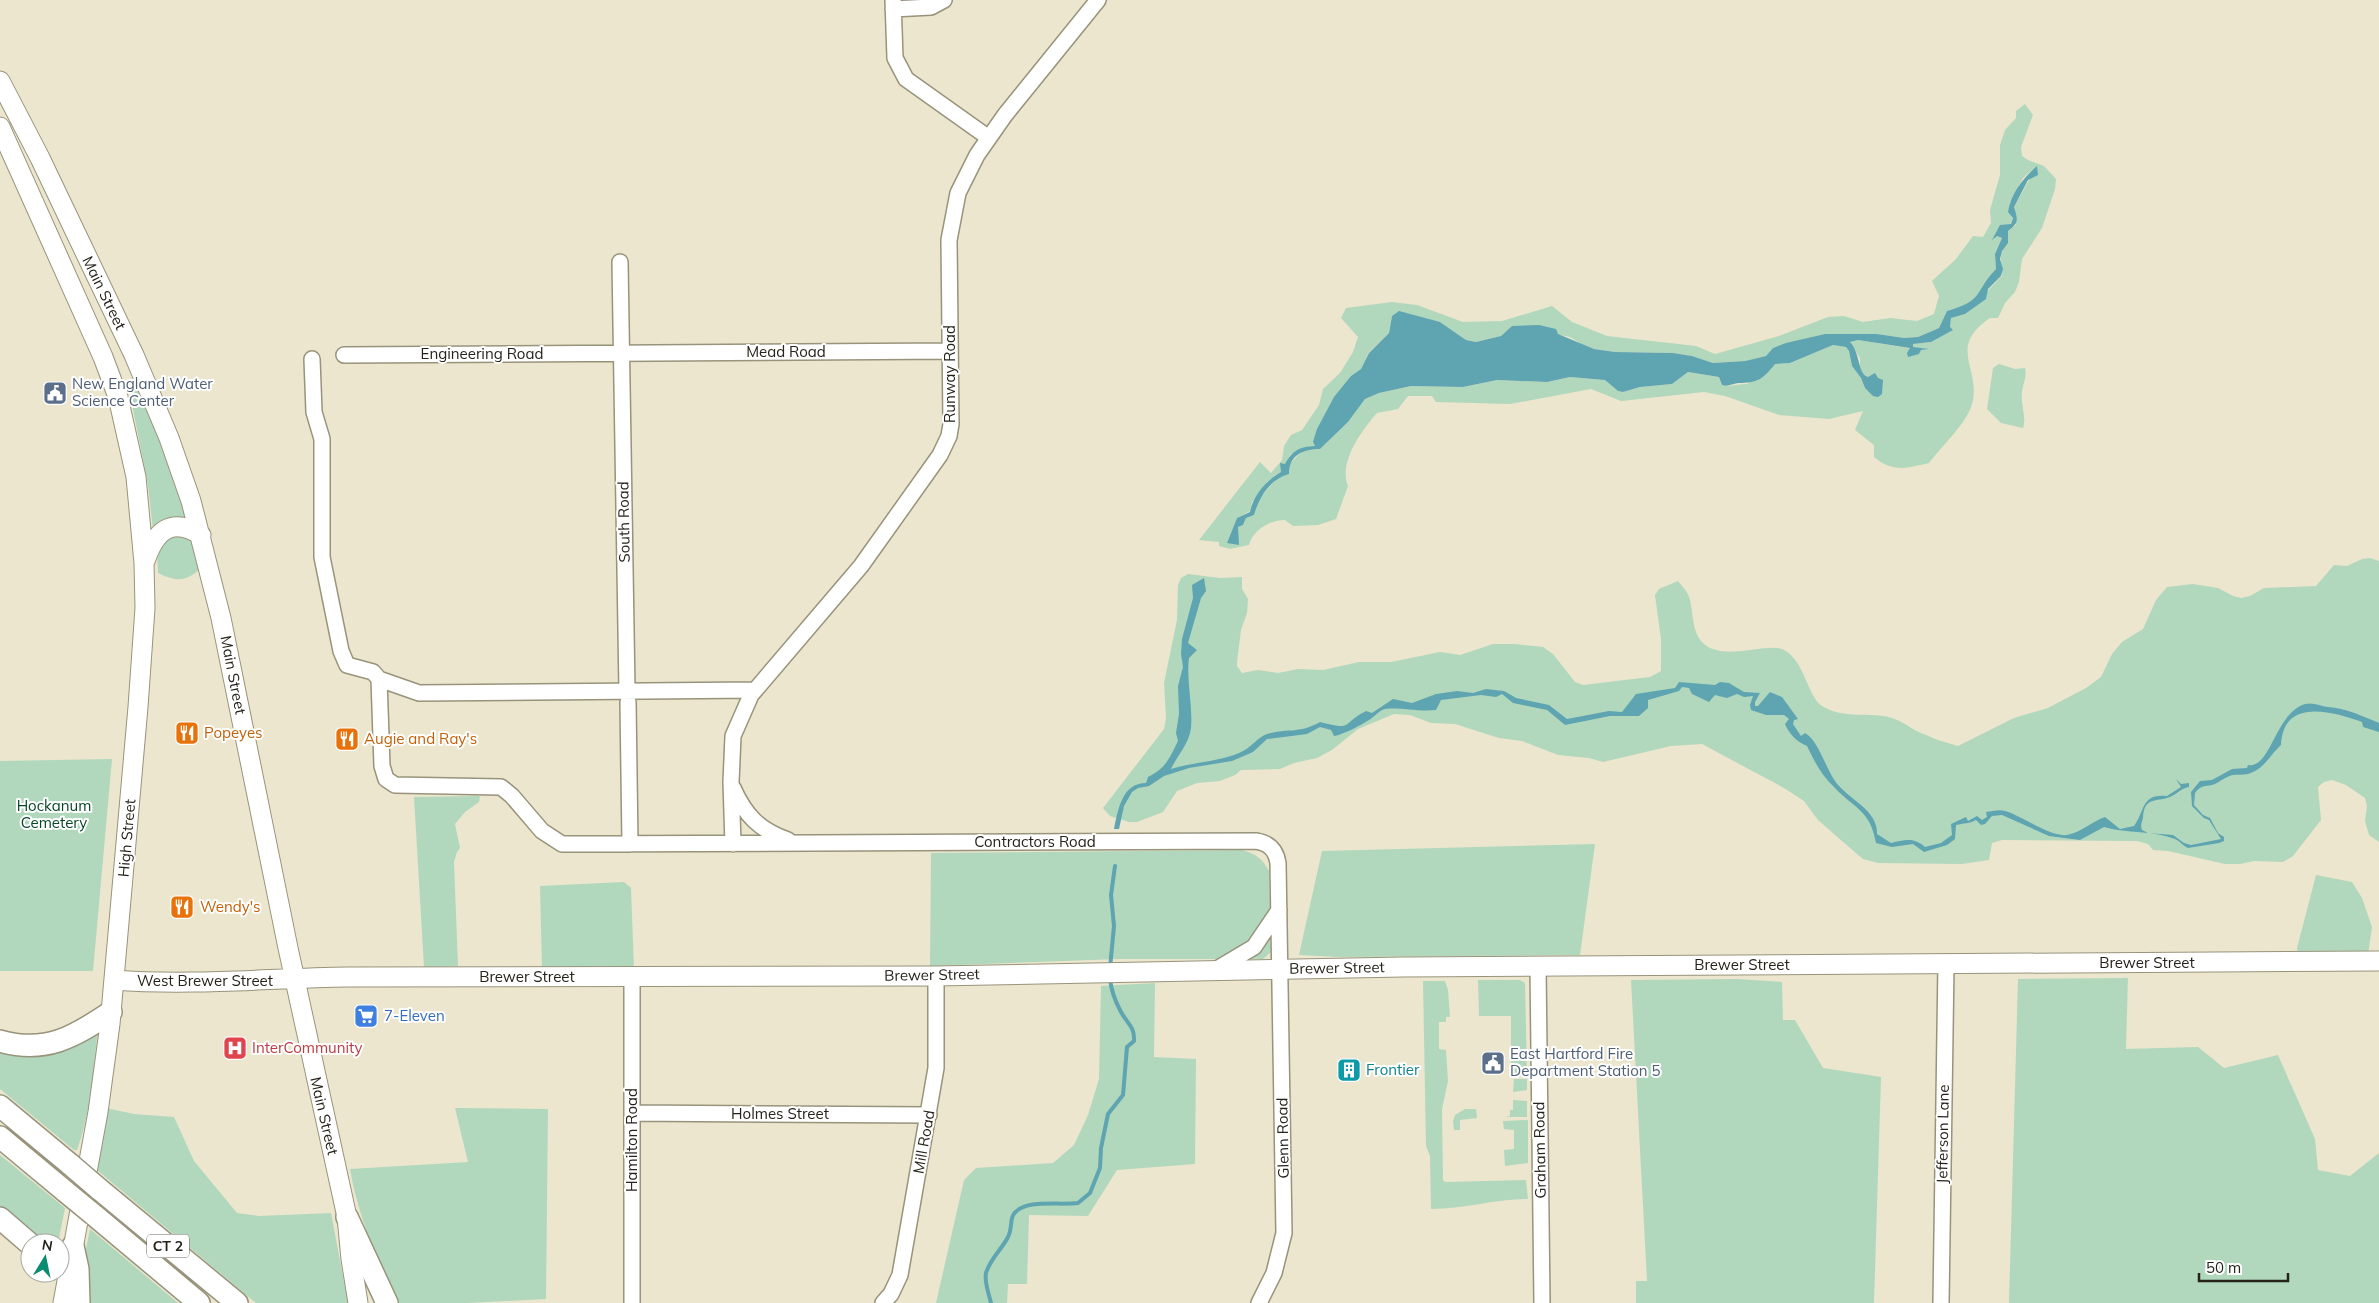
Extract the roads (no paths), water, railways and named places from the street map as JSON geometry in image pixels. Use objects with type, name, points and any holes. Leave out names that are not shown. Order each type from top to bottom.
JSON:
[{"type":"highway","points":[[0,1041],[31,1046],[51,1044],[81,1031],[111,1012]]},
{"type":"highway","name":"CT 2","points":[[0,1106],[236,1303]]},
{"type":"highway","name":"CT 2","points":[[0,1137],[199,1303]]},
{"type":"highway","points":[[347,1217],[387,1303]]},
{"type":"highway","points":[[0,1218],[20,1235]]},
{"type":"highway","points":[[73,1246],[78,1269],[79,1303]]},
{"type":"main road","name":"Main Street","points":[[0,83],[36,151],[138,363],[169,438],[201,535],[221,618],[322,1111],[347,1217],[358,1303]]},
{"type":"main road","name":"Main Street","points":[[0,127],[109,372]]},
{"type":"main road","points":[[109,372],[138,363]]},
{"type":"main road","name":"High Street","points":[[70,1255],[98,1112],[111,1012],[145,608],[144,563],[134,468],[123,417],[109,372]]},
{"type":"main road","points":[[144,563],[155,539],[165,529],[181,526],[201,535]]},
{"type":"main road","name":"Brewer Street","points":[[296,980],[341,978],[936,976],[1538,966],[2379,962]]},
{"type":"main road","name":"West Brewer Street","points":[[114,980],[142,982],[296,980]]},
{"type":"main road","name":"High Street","points":[[63,1303],[64,1283]]},
{"type":"street","points":[[944,0],[932,6],[893,4],[895,58],[906,79],[989,138]]},
{"type":"street","name":"Runway Road","points":[[733,844],[731,782],[733,736],[755,690],[861,566],[940,455],[949,436],[951,424],[950,240],[958,193],[989,138],[1098,0]]},
{"type":"street","name":"South Road","points":[[620,262],[630,844]]},
{"type":"street","name":"Mead Road","points":[[621,354],[950,351]]},
{"type":"street","name":"Engineering Road","points":[[344,355],[621,354]]},
{"type":"street","points":[[312,359],[314,412],[322,439],[322,557],[330,605],[341,651],[347,665],[373,672],[379,679],[419,693],[628,696],[755,690]]},
{"type":"street","name":"Contractors Road","points":[[379,679],[382,766],[386,779],[395,785],[501,787],[512,796],[542,831],[562,844],[1256,841],[1269,845],[1277,856],[1280,969]]},
{"type":"street","points":[[731,782],[746,813],[754,822],[768,832],[799,843]]},
{"type":"street","points":[[1216,970],[1254,948],[1279,910]]},
{"type":"street","name":"Jefferson Lane","points":[[1941,1303],[1946,964]]},
{"type":"street","name":"Graham Road","points":[[1538,966],[1542,1303]]},
{"type":"street","name":"Glenn Road","points":[[1258,1303],[1274,1273],[1284,1232],[1280,969]]},
{"type":"street","name":"Mill Road","points":[[883,1303],[891,1294],[900,1275],[929,1115],[936,1068],[936,976]]},
{"type":"street","name":"Hamilton Road","points":[[632,977],[632,1303]]},
{"type":"street","name":"Holmes Street","points":[[632,1114],[929,1115]]},
{"type":"water","points":[[2037,166],[2038,175],[2028,180],[2014,207],[2017,221],[2008,231],[2008,243],[2002,251],[2000,259],[2003,269],[2001,276],[1988,289],[1986,299],[1965,314],[1951,318],[1950,327],[1953,330],[1931,342],[1913,344],[1913,347],[1929,349],[1921,350],[1919,354],[1908,357],[1907,353],[1910,348],[1858,340],[1850,342],[1856,352],[1862,372],[1868,377],[1875,373],[1878,378],[1883,380],[1882,394],[1878,397],[1873,396],[1865,388],[1861,378],[1852,366],[1849,351],[1846,347],[1833,345],[1790,363],[1775,364],[1763,377],[1755,381],[1728,386],[1722,385],[1719,377],[1688,372],[1672,384],[1640,387],[1623,392],[1618,391],[1605,380],[1570,377],[1547,382],[1497,380],[1463,387],[1411,386],[1379,393],[1365,399],[1348,422],[1320,449],[1308,450],[1298,454],[1291,462],[1289,474],[1282,476],[1271,484],[1262,495],[1254,515],[1246,518],[1243,525],[1238,527],[1239,545],[1227,543],[1237,518],[1250,512],[1254,500],[1261,489],[1281,472],[1280,463],[1285,464],[1297,450],[1315,446],[1313,442],[1317,429],[1334,397],[1351,376],[1361,369],[1369,353],[1389,333],[1392,316],[1399,311],[1440,322],[1466,340],[1476,342],[1501,336],[1512,326],[1539,325],[1556,329],[1558,334],[1594,349],[1615,352],[1673,353],[1692,356],[1713,363],[1745,361],[1766,356],[1773,348],[1786,343],[1825,334],[1877,334],[1904,338],[1918,337],[1939,328],[1947,311],[1973,299],[1996,269],[1995,254],[2002,238],[1997,236],[1992,240],[2000,225],[2011,224],[2013,218],[2008,212],[2012,198],[2022,181]]},
{"type":"water","points":[[1204,578],[1206,591],[1201,598],[1188,643],[1197,650],[1189,658],[1188,667],[1191,711],[1190,734],[1171,769],[1239,753],[1261,737],[1274,732],[1306,728],[1320,722],[1343,726],[1366,711],[1372,713],[1393,699],[1412,703],[1436,694],[1457,691],[1473,693],[1486,689],[1504,691],[1516,698],[1549,705],[1567,719],[1609,711],[1622,712],[1636,694],[1675,688],[1679,682],[1715,685],[1720,682],[1729,683],[1744,692],[1760,693],[1755,706],[1758,706],[1770,692],[1782,697],[1798,719],[1794,720],[1793,724],[1801,736],[1805,733],[1815,743],[1835,782],[1869,813],[1876,826],[1877,834],[1891,843],[1905,840],[1917,842],[1925,847],[1941,843],[1952,835],[1951,824],[1966,817],[1968,821],[1977,816],[1982,820],[1987,817],[1986,812],[1998,810],[2003,810],[2044,830],[2060,835],[2072,834],[2105,817],[2120,829],[2134,826],[2145,804],[2152,797],[2167,796],[2181,787],[2176,779],[2181,784],[2189,783],[2189,787],[2167,798],[2153,801],[2146,806],[2141,828],[2148,833],[2122,831],[2104,827],[2080,840],[2049,836],[2002,815],[1992,816],[1985,824],[1981,825],[1976,820],[1956,825],[1955,839],[1947,845],[1924,852],[1913,844],[1892,847],[1876,843],[1866,817],[1830,783],[1812,757],[1807,746],[1791,734],[1785,724],[1789,719],[1784,715],[1766,715],[1751,710],[1750,705],[1753,696],[1744,697],[1737,694],[1727,698],[1715,695],[1709,702],[1692,694],[1689,688],[1682,687],[1679,691],[1648,700],[1648,708],[1639,716],[1610,716],[1565,725],[1547,710],[1513,703],[1502,694],[1496,697],[1481,695],[1441,700],[1436,710],[1381,710],[1358,726],[1334,736],[1331,730],[1320,727],[1307,734],[1267,739],[1253,752],[1232,761],[1189,768],[1164,776],[1149,786],[1138,788],[1132,792],[1124,806],[1119,829],[1114,829],[1122,799],[1126,793],[1138,784],[1146,783],[1148,777],[1163,766],[1178,741],[1176,733],[1179,714],[1178,686],[1183,667],[1181,654],[1182,639],[1193,598],[1192,585]]},
{"type":"water","points":[[2311,703],[2348,711],[2379,723],[2379,732],[2363,727],[2362,722],[2337,714],[2311,712],[2299,714],[2290,720],[2284,730],[2281,745],[2257,770],[2226,777],[2215,784],[2197,790],[2194,805],[2203,815],[2210,818],[2218,833],[2224,837],[2224,841],[2188,848],[2177,840],[2150,833],[2173,835],[2184,843],[2191,845],[2221,839],[2209,820],[2204,818],[2192,806],[2191,792],[2200,781],[2212,780],[2232,769],[2247,768],[2248,765],[2256,764],[2268,750],[2280,728],[2295,709]]},
{"type":"waterway","points":[[1110,968],[1114,926],[1111,895],[1115,866]]},
{"type":"waterway","points":[[991,1303],[986,1284],[986,1273],[990,1263],[1010,1233],[1014,1214],[1027,1206],[1078,1203],[1090,1193],[1100,1168],[1101,1148],[1108,1114],[1123,1095],[1127,1047],[1134,1041],[1132,1029],[1115,1000],[1110,978]]},
{"type":"place","name":"New England Water Science Center","points":[[55,393]]},
{"type":"place","name":"Popeyes","points":[[187,733]]},
{"type":"place","name":"Augie and Ray's","points":[[347,739]]},
{"type":"place","name":"Wendy's","points":[[182,907]]},
{"type":"place","name":"7-Eleven","points":[[366,1016]]},
{"type":"place","name":"InterCommunity","points":[[235,1048]]},
{"type":"place","name":"East Hartford Fire Department Station 5","points":[[1493,1063]]},
{"type":"place","name":"Frontier","points":[[1349,1070]]},
{"type":"park label","name":"Hockanum Cemetery","points":[[54,814]]}]
